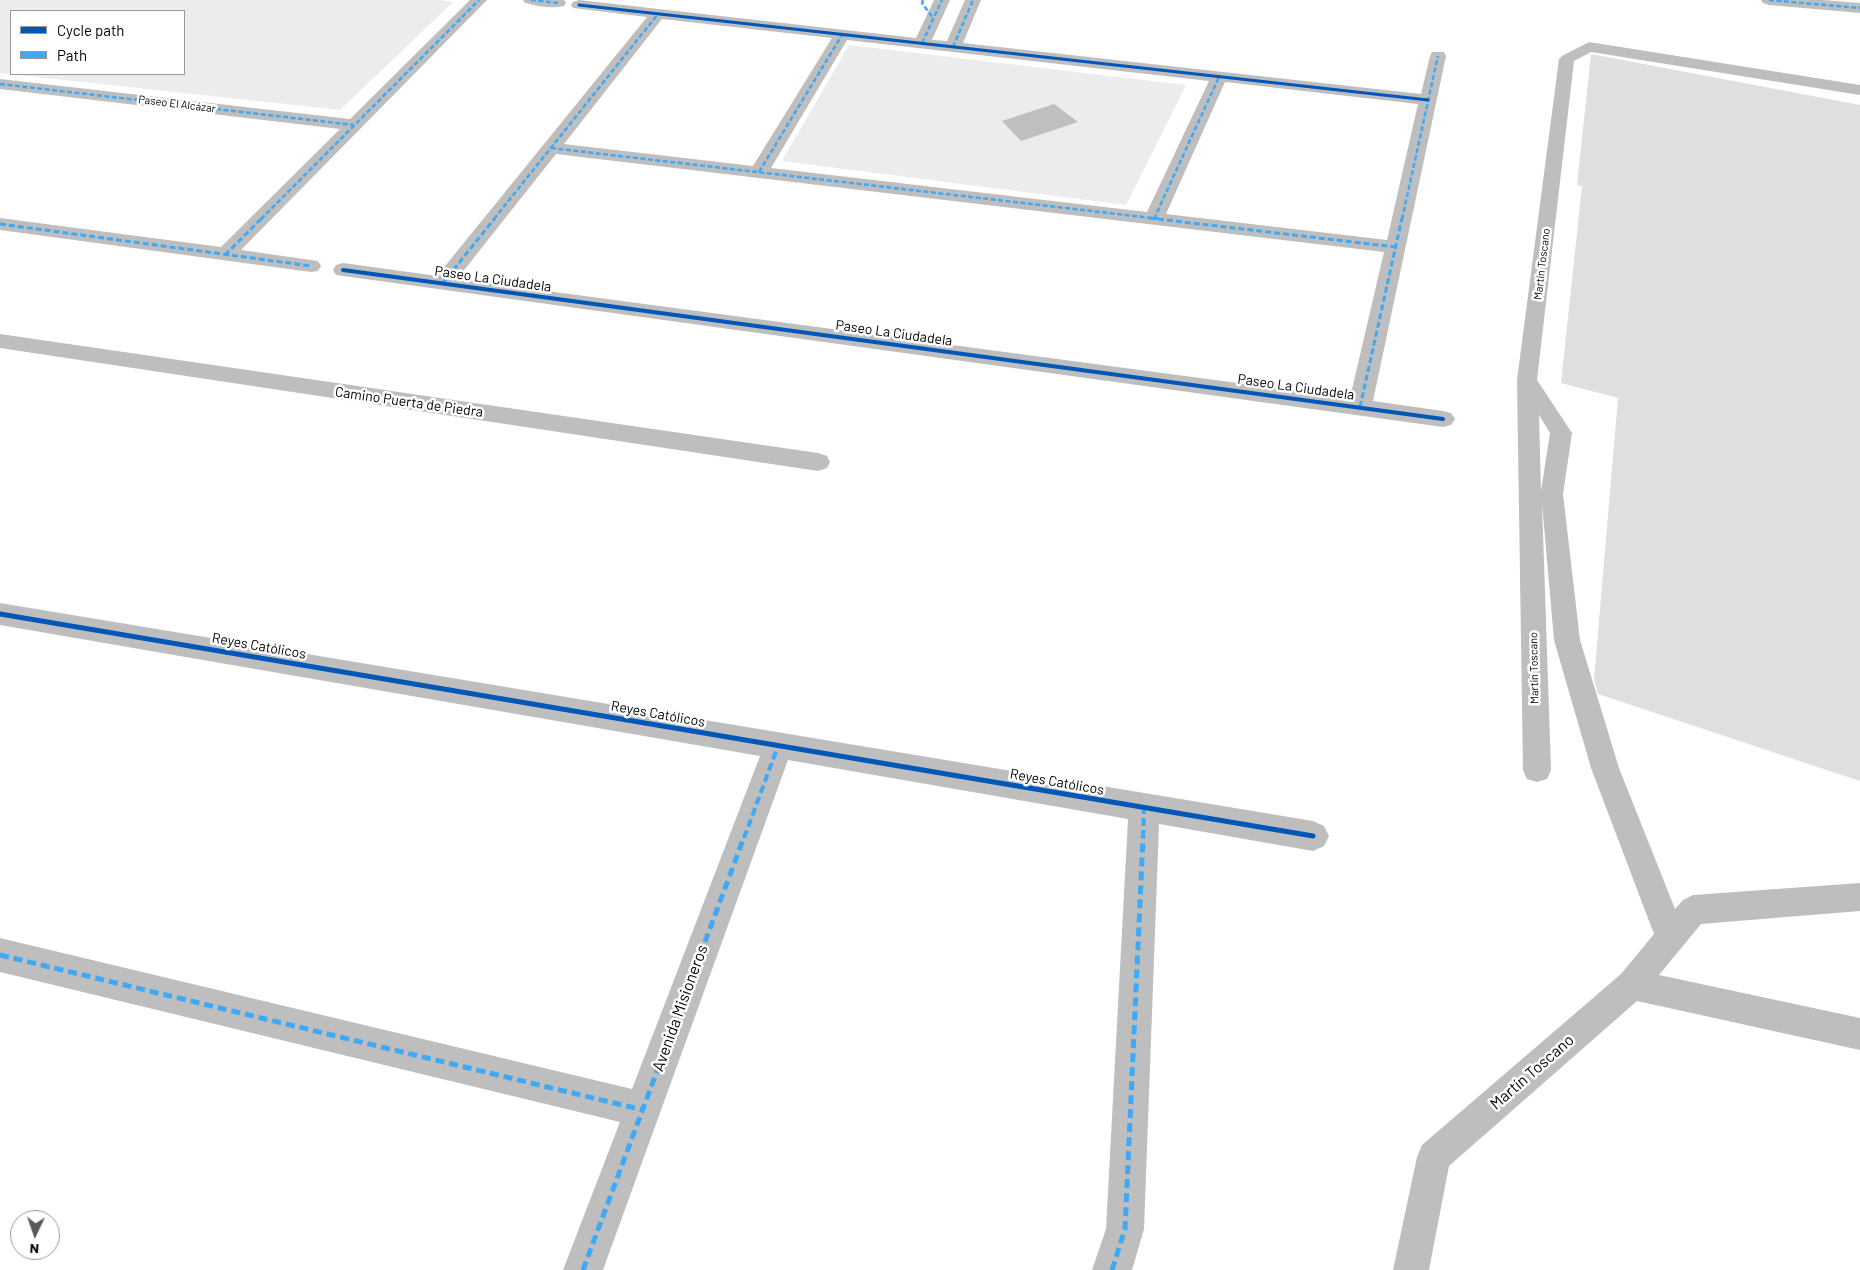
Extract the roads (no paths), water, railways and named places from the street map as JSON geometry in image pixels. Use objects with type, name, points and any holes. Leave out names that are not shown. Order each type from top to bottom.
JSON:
[{"type":"street","points":[[225,254],[479,0]]},
{"type":"street","points":[[532,0],[558,3]]},
{"type":"street","points":[[923,0],[922,3],[934,18]]},
{"type":"street","points":[[922,43],[942,0]]},
{"type":"street","points":[[953,47],[973,0]]},
{"type":"street","points":[[1769,0],[1860,8]]},
{"type":"street","points":[[579,5],[1428,100]]},
{"type":"street","name":"Paseo La Ciudadela","points":[[442,284],[658,14]]},
{"type":"street","points":[[759,172],[842,35]]},
{"type":"street","name":"Paseo La Ciudadela","points":[[1360,407],[1438,56]]},
{"type":"street","points":[[1154,219],[1220,76]]},
{"type":"street","name":"Paseo El Alcázar","points":[[0,84],[354,125]]},
{"type":"street","points":[[551,148],[1396,247]]},
{"type":"street","points":[[0,224],[311,266]]},
{"type":"street","name":"Paseo La Ciudadela","points":[[343,270],[1443,419]]},
{"type":"street","name":"Camino Puerta de Piedra","points":[[0,341],[818,462]]},
{"type":"street","name":"Reyes Católicos","points":[[0,614],[1312,836]]},
{"type":"street","name":"Avenida Misioneros","points":[[583,1270],[778,746]]},
{"type":"street","points":[[1112,1270],[1125,1229],[1144,808]]},
{"type":"street","points":[[0,954],[642,1110]]},
{"type":"lane","name":"Martín Toscano","points":[[1537,770],[1527,380],[1566,59],[1589,47],[1860,90]]},
{"type":"lane","points":[[1527,380],[1561,433],[1552,494],[1568,640],[1604,768],[1671,938]]},
{"type":"lane","name":"Martín Toscano","points":[[1411,1270],[1434,1157],[1632,986],[1693,910],[1860,897]]},
{"type":"lane","points":[[1632,986],[1860,1034]]}]
